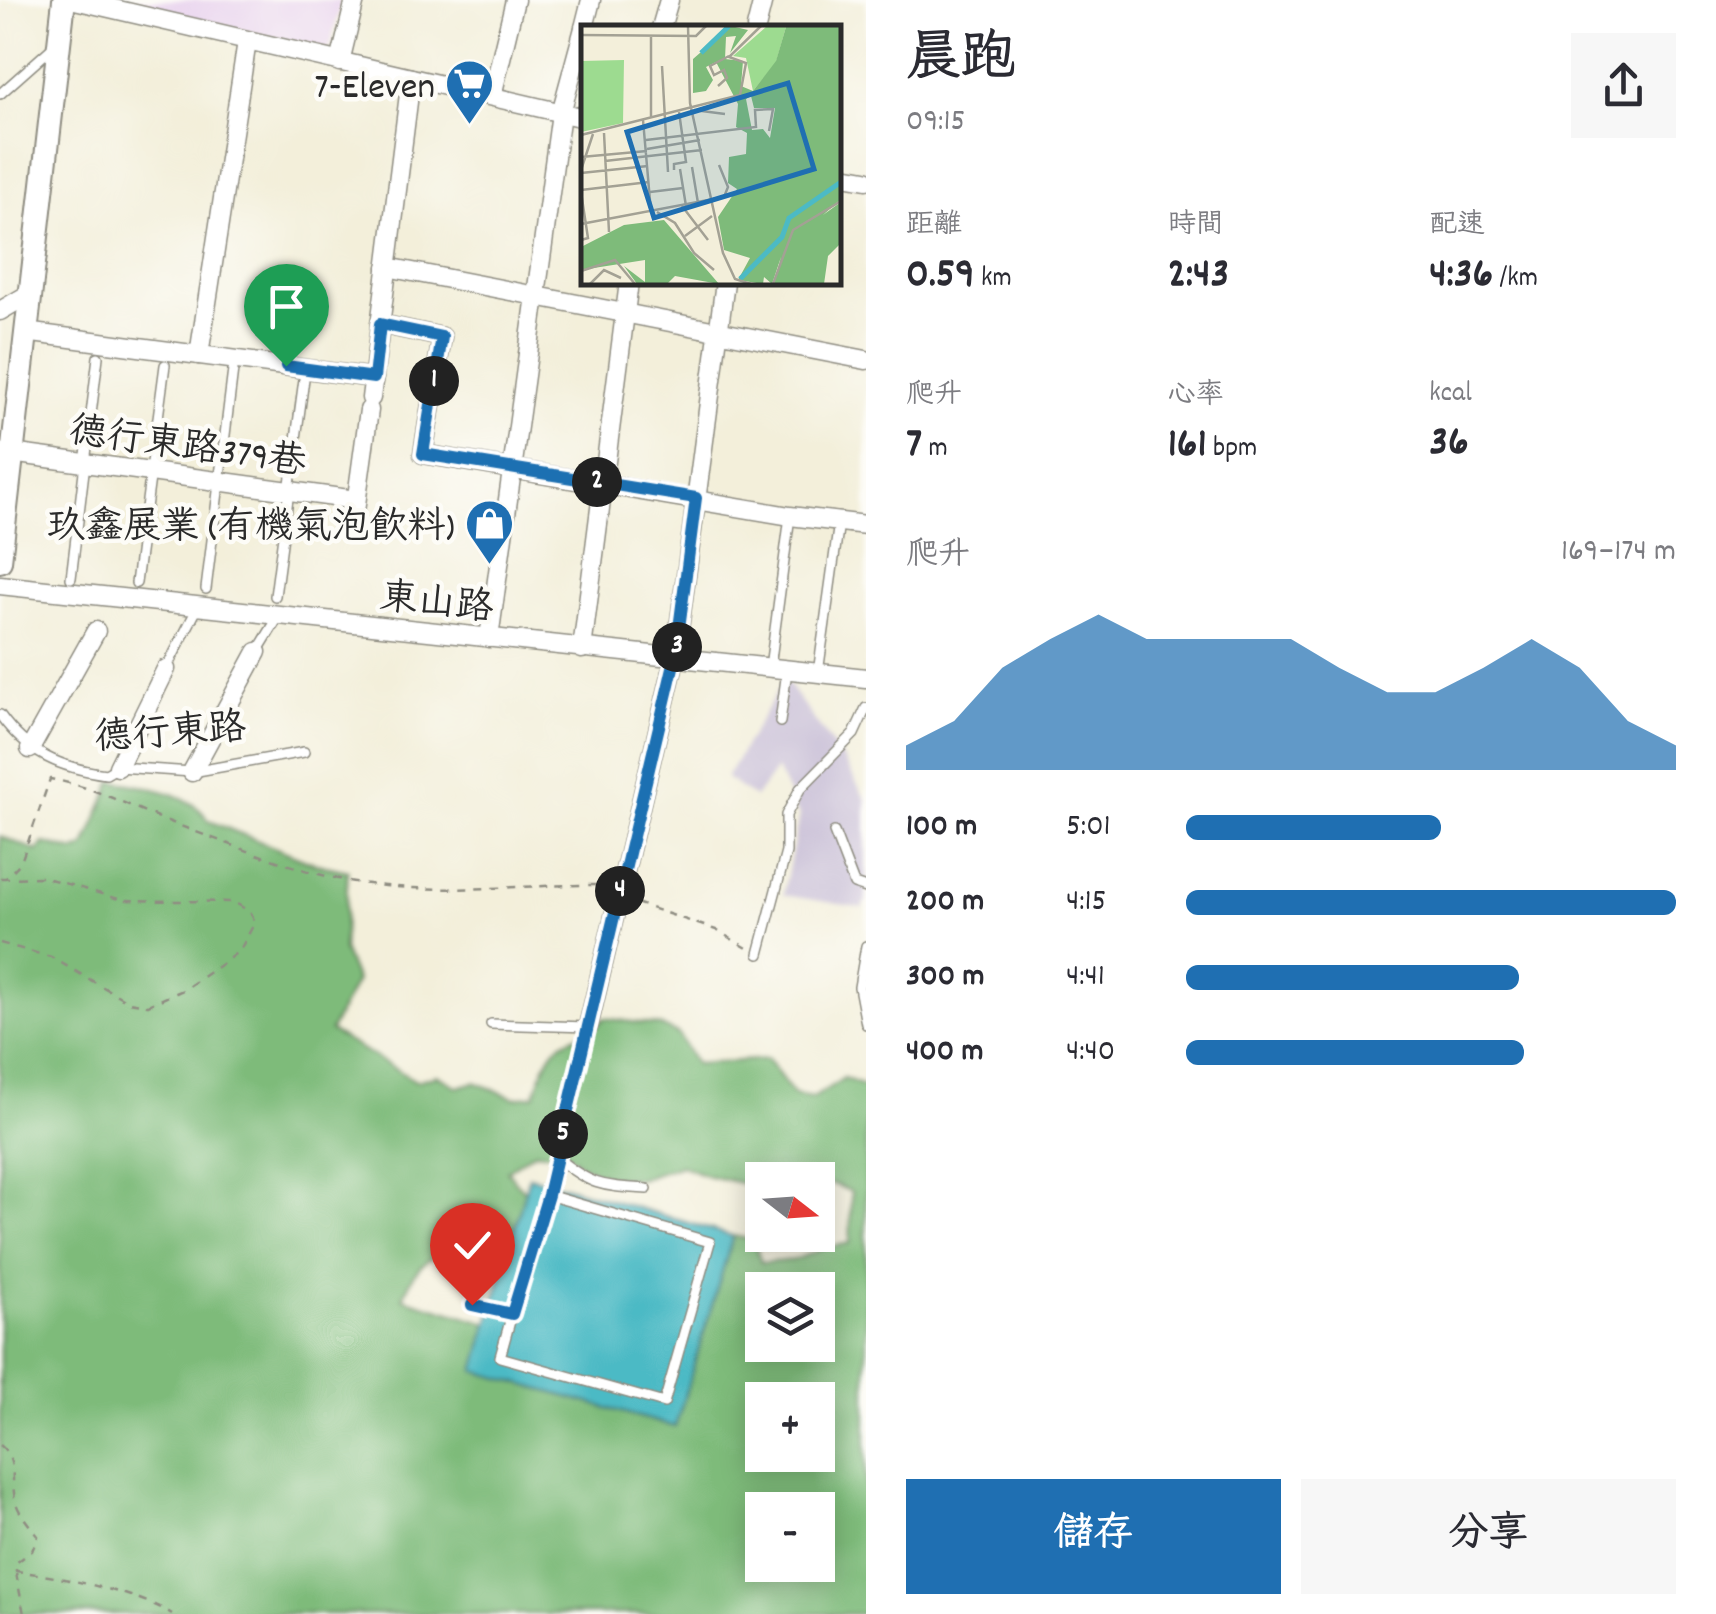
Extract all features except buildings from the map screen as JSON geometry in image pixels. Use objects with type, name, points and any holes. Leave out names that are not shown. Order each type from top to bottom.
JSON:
[{"type":"street","points":[[0,561],[63,0]]},
{"type":"street","points":[[76,0],[581,117]]},
{"type":"street","points":[[340,62],[355,0]]},
{"type":"street","points":[[492,96],[515,0]]},
{"type":"street","points":[[585,25],[591,0]]},
{"type":"street","points":[[663,25],[669,0]]},
{"type":"street","points":[[757,25],[763,0]]},
{"type":"street","points":[[490,638],[534,297],[562,113],[581,40]]},
{"type":"street","points":[[199,355],[247,41]]},
{"type":"street","name":"德行東路379巷","points":[[353,526],[411,78]]},
{"type":"street","points":[[841,176],[866,180]]},
{"type":"street","points":[[387,267],[866,360]]},
{"type":"street","points":[[582,649],[630,285]]},
{"type":"street","points":[[588,1027],[675,659],[724,285]]},
{"type":"street","points":[[0,311],[29,294]]},
{"type":"street","points":[[380,324],[442,337],[423,454],[790,516],[866,525]]},
{"type":"street","points":[[24,332],[374,378]]},
{"type":"street","name":"德行東路379巷","points":[[12,453],[356,500]]},
{"type":"street","name":"東山路","points":[[0,585],[202,598],[280,616],[866,678]]},
{"type":"street","points":[[30,748],[96,631]]},
{"type":"street","points":[[192,772],[257,652]]},
{"type":"street","points":[[118,766],[166,669]]},
{"type":"lane","points":[[0,94],[59,42]]},
{"type":"lane","points":[[70,578],[98,357]]},
{"type":"lane","points":[[136,583],[165,365]]},
{"type":"lane","points":[[166,669],[202,598],[233,370]]},
{"type":"lane","points":[[275,596],[304,379]]},
{"type":"lane","points":[[780,722],[778,670],[790,516]]},
{"type":"lane","points":[[818,673],[839,522]]},
{"type":"lane","points":[[257,652],[280,616]]},
{"type":"lane","points":[[759,954],[786,852],[786,815],[800,788],[854,734],[866,708]]},
{"type":"lane","name":"德行東路","points":[[0,715],[30,748],[73,770],[106,774],[118,766],[192,772],[304,752]]},
{"type":"lane","points":[[834,832],[854,884],[866,888]]},
{"type":"lane","points":[[866,947],[859,987],[866,1024]]},
{"type":"lane","points":[[472,1305],[512,1314],[500,1358],[664,1403],[710,1242],[548,1195],[588,1027],[491,1024]]},
{"type":"lane","points":[[557,1158],[584,1180],[601,1186],[647,1189]]},
{"type":"path","points":[[3,878],[20,862],[50,778],[86,785],[156,816],[317,873],[454,891],[606,885],[633,901],[716,930],[759,954]]},
{"type":"path","points":[[0,943],[51,957],[129,1002],[148,1005],[183,990],[226,961],[240,950],[255,922],[250,912],[234,902],[122,900],[43,878],[3,878]]},
{"type":"path","points":[[512,1314],[548,1195]]},
{"type":"path","points":[[0,1445],[12,1462],[12,1489],[18,1507],[38,1536],[32,1551],[16,1563],[24,1614]]},
{"type":"path","points":[[16,1572],[41,1574],[134,1597],[172,1614]]},
{"type":"shaded area","points":[[113,0],[342,0],[329,51]]},
{"type":"shaded area","points":[[784,679],[844,760],[866,800],[863,908],[783,895],[799,816],[776,769],[755,798],[726,778]]},
{"type":"green space","points":[[113,781],[179,797],[209,821],[316,864],[348,871],[343,950],[356,981],[330,1031],[416,1081],[437,1075],[458,1087],[475,1082],[515,1098],[535,1095],[557,1047],[604,1018],[661,1026],[678,1034],[695,1064],[767,1059],[794,1095],[813,1098],[844,1078],[866,1087],[866,1614],[0,1614],[0,836],[37,851],[44,843],[75,851],[85,847]],"holes":[[[534,1152],[568,1154],[582,1166],[610,1177],[639,1179],[681,1165],[745,1184],[745,1162],[835,1162],[835,1185],[851,1192],[850,1243],[835,1246],[835,1252],[814,1252],[794,1260],[761,1263],[758,1252],[745,1252],[745,1238],[733,1236],[675,1427],[476,1371],[489,1323],[403,1298],[411,1280],[431,1258],[457,1252],[507,1258],[525,1192],[507,1171]]]},
{"type":"water","points":[[529,1176],[733,1236],[675,1427],[475,1371]]},
{"type":"place","name":"7-Eleven","points":[[470,126]]},
{"type":"place","name":"玖鑫展業 (有機氣泡飲料)","points":[[490,566]]},
{"type":"route","points":[[286,366],[374,378],[380,324],[442,337],[423,454],[696,498],[675,659],[548,1195],[512,1314],[472,1305]]}]
